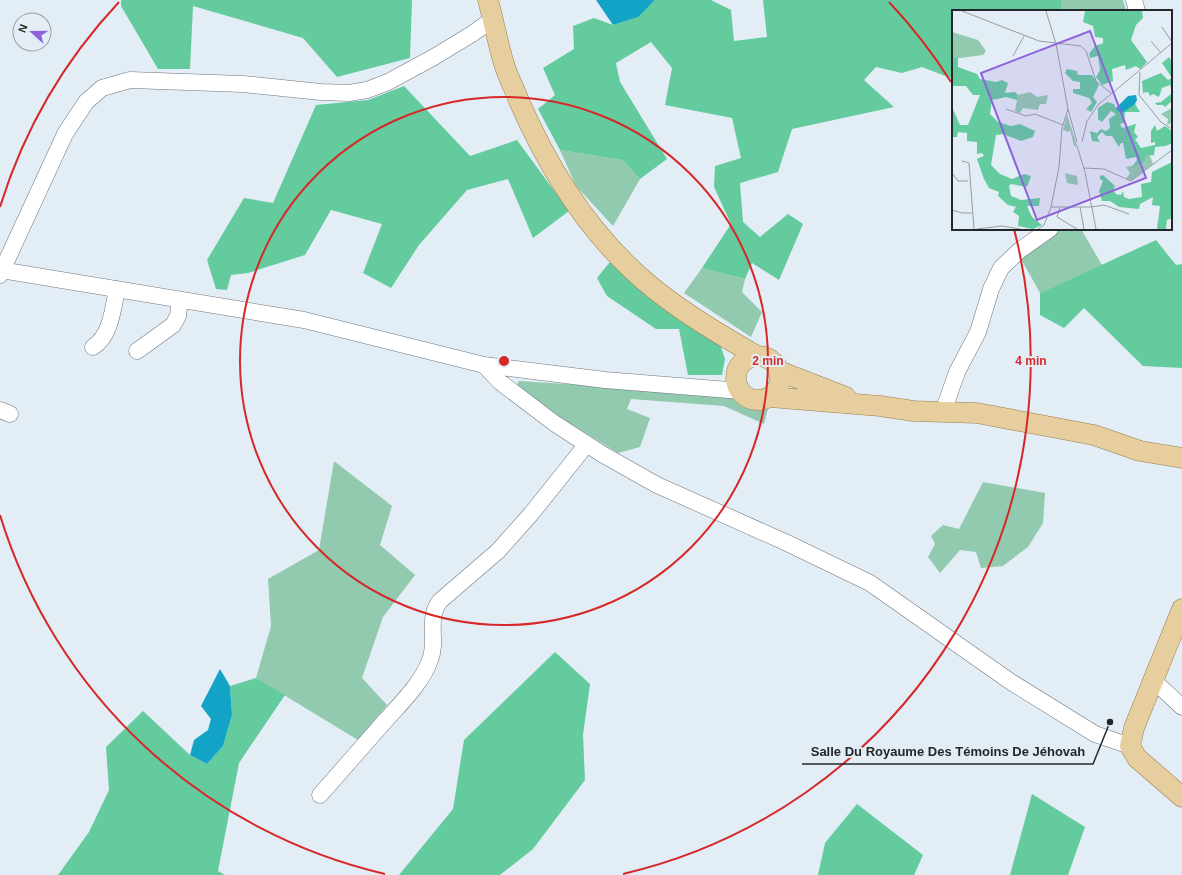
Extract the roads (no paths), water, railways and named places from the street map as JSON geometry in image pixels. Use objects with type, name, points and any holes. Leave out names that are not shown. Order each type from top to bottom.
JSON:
[{"type":"main road","points":[[490,9],[505,68],[524,112],[540,146],[583,216],[603,241],[652,287],[680,309],[757,356]]},
{"type":"main road","points":[[869,406],[780,371],[774,363],[766,357],[757,356],[747,359],[736,373],[736,382],[741,392],[749,397],[760,399],[770,397],[913,411],[977,413],[1094,435],[1140,450],[1182,458]]},
{"type":"main road","points":[[770,397],[777,390],[780,381],[780,371]]},
{"type":"main road","points":[[1182,609],[1134,728],[1130,746],[1137,758],[1182,797]]},
{"type":"street","points":[[1134,0],[1137,10]]},
{"type":"street","points":[[490,9],[472,34],[388,82],[367,90],[349,93],[321,92],[243,84],[130,80],[102,88],[86,102],[65,134],[1,272],[117,289],[304,320],[484,365],[605,380],[741,392]]},
{"type":"street","points":[[943,412],[957,372],[978,332],[991,289],[1001,268],[1020,250],[1049,230]]},
{"type":"street","points":[[93,347],[100,343],[110,321],[117,289]]},
{"type":"street","points":[[137,351],[173,325],[178,316],[180,300]]},
{"type":"street","points":[[484,365],[500,382],[523,400],[586,444],[657,485],[785,542],[870,583],[1011,682],[1095,734],[1130,746]]},
{"type":"street","points":[[320,795],[407,696],[424,672],[433,650],[433,616],[435,608],[440,601],[498,551],[531,514],[586,444]]},
{"type":"street","points":[[1154,681],[1182,707]]},
{"type":"water","points":[[596,0],[655,0],[638,17],[613,25]]},
{"type":"water","points":[[220,669],[230,686],[232,715],[223,746],[207,764],[190,755],[194,740],[208,730],[211,719],[201,706]]},
{"type":"place","name":"Salle Du Royaume Des Témoins De Jéhovah","points":[[1110,722]]}]
